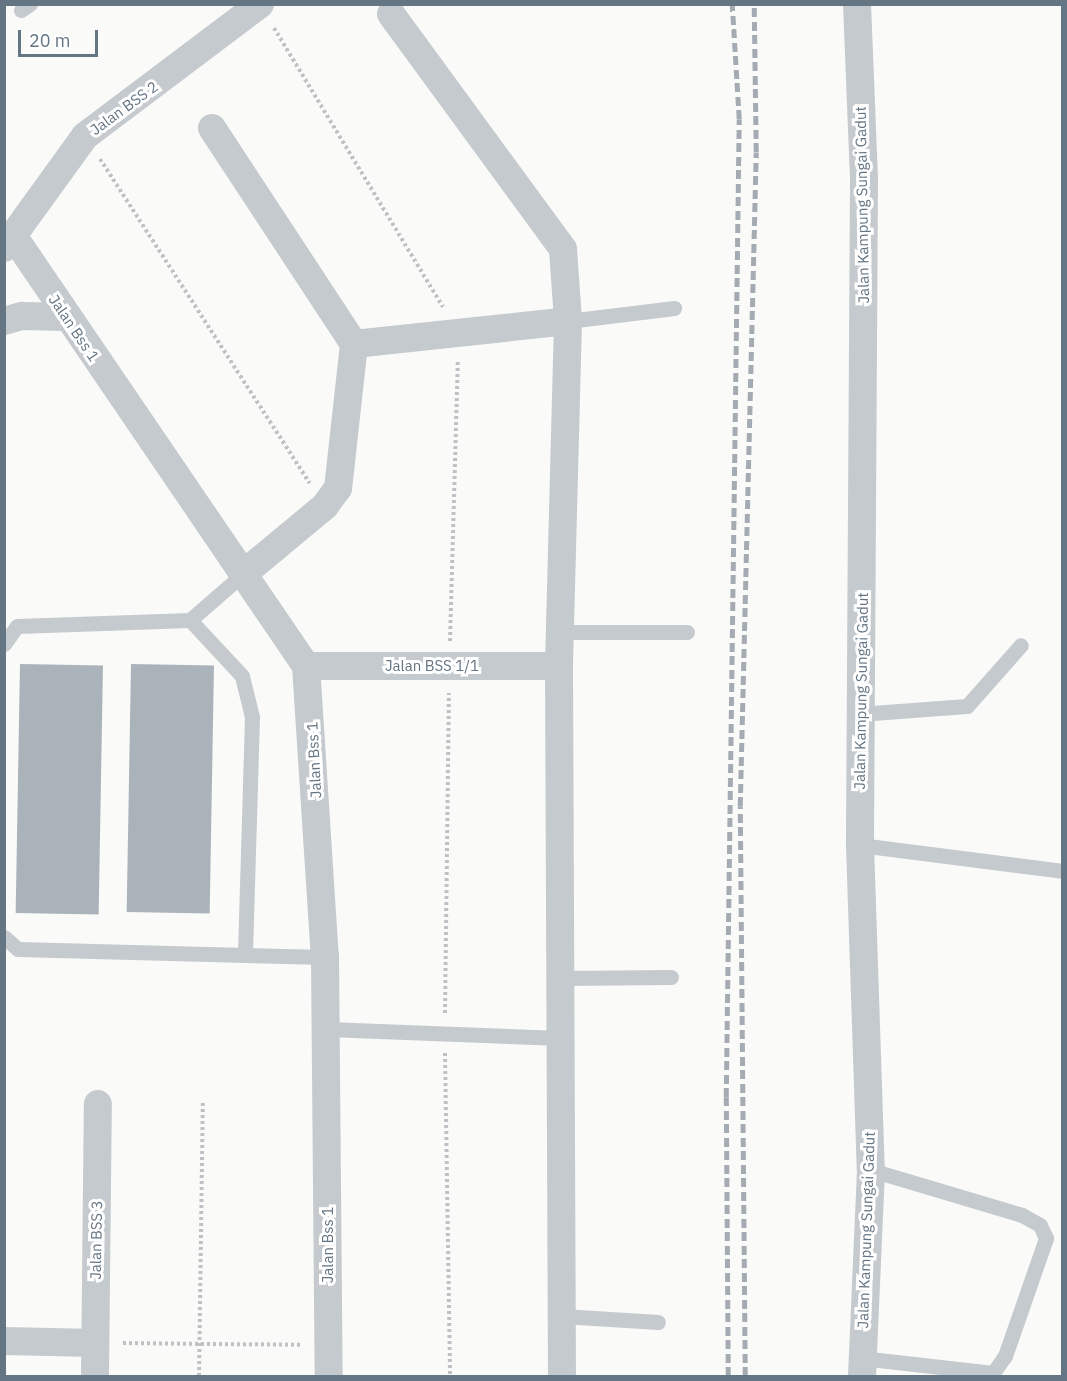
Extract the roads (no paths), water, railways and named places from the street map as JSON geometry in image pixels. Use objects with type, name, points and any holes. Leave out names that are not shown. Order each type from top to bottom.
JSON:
[{"type":"street","name":"Jalan BSS 2","points":[[8,241],[85,136],[260,4]]},
{"type":"street","name":"Jalan Kampung Sungai Gadut","points":[[857,4],[864,180],[860,845],[871,1170],[862,1367]]},
{"type":"street","points":[[392,14],[563,249],[568,321],[559,632],[562,1377]]},
{"type":"street","points":[[212,128],[354,344],[344,471],[325,506],[243,574]]},
{"type":"street","name":"Jalan Bss 1","points":[[8,241],[65,317],[306,666],[325,957],[329,1377]]},
{"type":"street","points":[[4,321],[22,316],[65,317]]},
{"type":"street","points":[[354,344],[568,321]]},
{"type":"street","name":"Jalan BSS 1/1","points":[[306,666],[559,666]]},
{"type":"street","name":"Jalan BSS 3","points":[[95,1377],[98,1104]]},
{"type":"street","points":[[4,1341],[95,1343]]},
{"type":"lane","points":[[568,321],[674,308]]},
{"type":"lane","points":[[4,644],[17,626],[190,620],[243,574]]},
{"type":"lane","points":[[190,620],[242,676],[252,717],[245,955]]},
{"type":"lane","points":[[559,632],[687,632]]},
{"type":"lane","points":[[859,714],[966,706],[1021,645]]},
{"type":"lane","points":[[860,845],[1062,871]]},
{"type":"lane","points":[[4,937],[18,949],[325,957]]},
{"type":"lane","points":[[560,978],[671,977]]},
{"type":"lane","points":[[327,1029],[560,1038]]},
{"type":"lane","points":[[862,1367],[993,1373],[1005,1356],[1046,1238],[1040,1225],[1022,1215],[871,1170]]},
{"type":"lane","points":[[562,1316],[658,1322]]},
{"type":"railway","points":[[728,1376],[726,1097],[739,119],[732,4]]},
{"type":"railway","points":[[745,1376],[740,806],[756,152],[754,4]]}]
